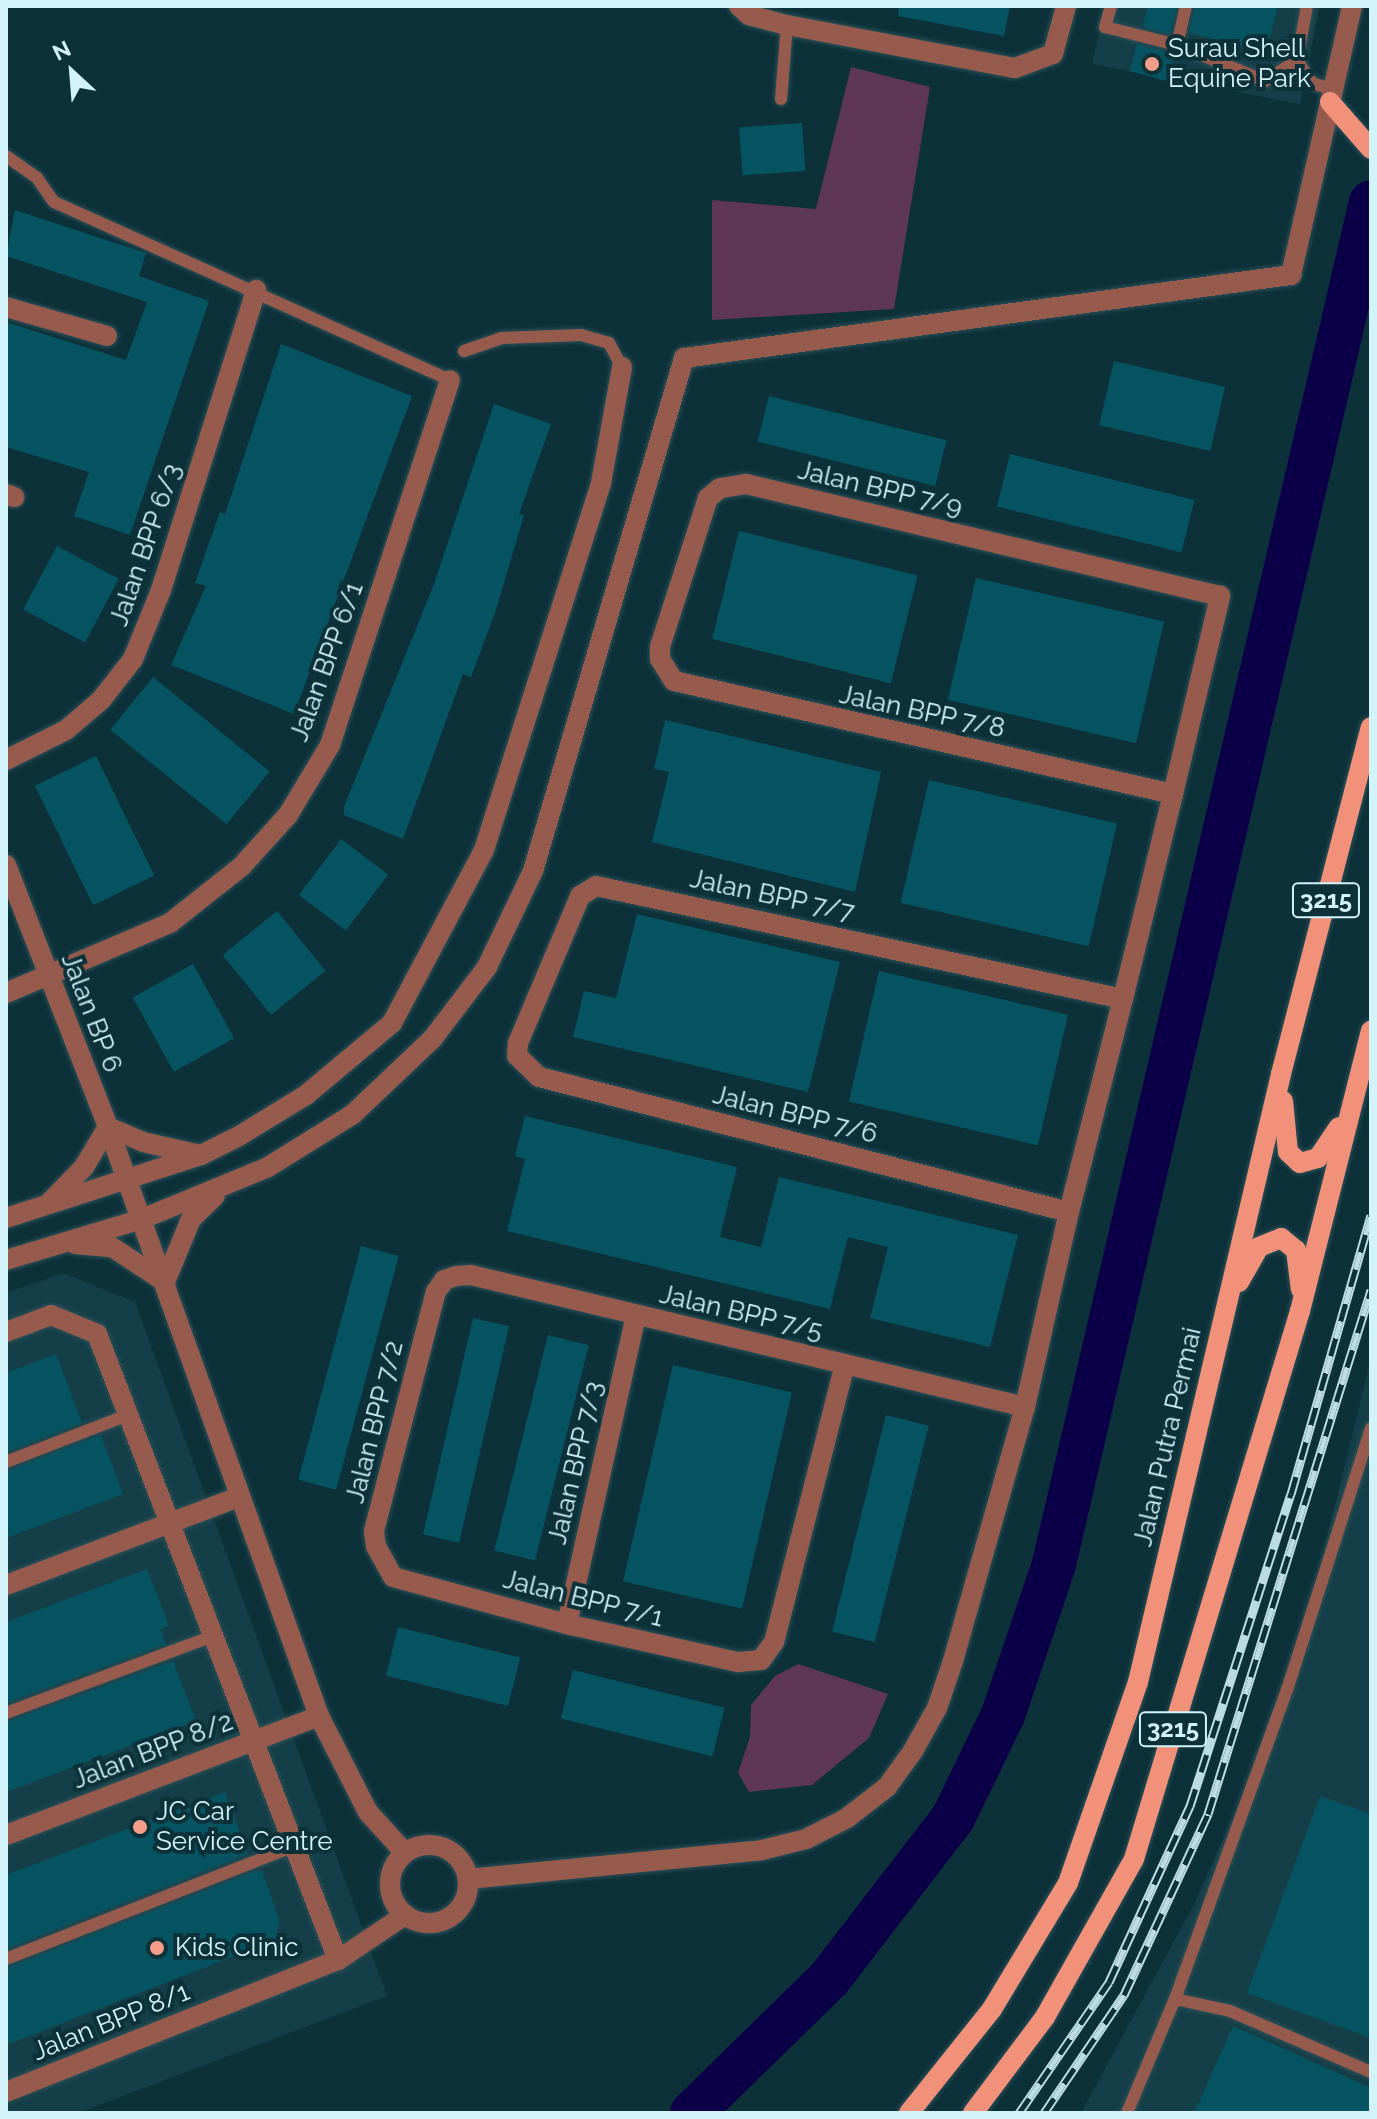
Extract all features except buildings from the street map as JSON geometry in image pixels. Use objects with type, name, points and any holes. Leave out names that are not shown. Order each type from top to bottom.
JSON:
[{"type":"main road","points":[[1332,96],[1351,126],[1371,149]]},
{"type":"main road","name":"Jalan Putra Permai","points":[[909,2113],[992,2009],[1068,1883],[1138,1682],[1281,1074],[1371,727]]},
{"type":"main road","name":"3215","points":[[973,2113],[1045,2017],[1134,1859],[1300,1311],[1371,1031]]},
{"type":"main road","points":[[1281,1074],[1284,1136],[1288,1152],[1300,1163],[1318,1158],[1332,1144],[1359,1080]]},
{"type":"main road","points":[[1224,1314],[1259,1247],[1281,1238],[1296,1250],[1300,1311]]},
{"type":"street","points":[[739,6],[749,15],[787,25],[1015,68],[1043,61],[1059,44],[1066,6]]},
{"type":"street","points":[[6,1260],[142,1219],[221,1191],[352,1115],[433,1038],[487,967],[533,871],[684,358],[1291,275],[1352,6]]},
{"type":"street","name":"Jalan BPP 6/3","points":[[6,760],[66,730],[101,700],[133,659],[161,590],[256,290]]},
{"type":"street","points":[[6,307],[107,336]]},
{"type":"street","points":[[6,1218],[201,1155],[306,1095],[354,1059],[392,1023],[443,935],[484,850],[601,483],[622,367]]},
{"type":"street","name":"Jalan BPP 6/1","points":[[6,993],[170,923],[241,867],[288,815],[330,745],[450,380]]},
{"type":"street","name":"Jalan BPP 7/9","points":[[665,672],[660,647],[701,509],[720,488],[733,484],[1220,596],[1173,794]]},
{"type":"street","name":"Jalan BPP 7/8","points":[[665,672],[684,686],[1173,794]]},
{"type":"street","points":[[468,1879],[762,1850],[806,1839],[847,1818],[887,1787],[937,1708],[1025,1407],[1069,1212],[1173,794]]},
{"type":"street","name":"Jalan BP 6","points":[[6,865],[142,1219],[319,1716],[368,1812],[405,1853]]},
{"type":"street","name":"Jalan BPP 7/7","points":[[517,1056],[580,896],[596,886],[1123,999]]},
{"type":"street","name":"Jalan BPP 7/6","points":[[517,1056],[539,1077],[1069,1212]]},
{"type":"street","points":[[47,1205],[84,1167],[108,1127],[143,1142],[201,1155]]},
{"type":"street","points":[[57,1244],[112,1247],[165,1282],[191,1219],[221,1191]]},
{"type":"street","name":"Jalan BPP 7/5","points":[[444,1280],[471,1275],[1025,1407]]},
{"type":"street","name":"Jalan BPP 7/2","points":[[393,1577],[374,1531],[436,1292],[444,1280]]},
{"type":"street","points":[[6,1332],[51,1315],[97,1334],[338,1960]]},
{"type":"street","name":"Jalan BPP 7/3","points":[[567,1624],[636,1315]]},
{"type":"street","name":"Jalan BPP 7/1","points":[[393,1577],[567,1624],[738,1662],[761,1660],[774,1642],[845,1364]]},
{"type":"street","points":[[6,1585],[239,1497]]},
{"type":"street","name":"Jalan BPP 8/2","points":[[6,1835],[319,1716]]},
{"type":"street","points":[[427,1845],[449,1850],[468,1879],[462,1904],[454,1914],[430,1923],[405,1915],[389,1884],[405,1853],[427,1845]]},
{"type":"street","name":"Jalan BPP 8/1","points":[[6,2092],[338,1960],[405,1915]]},
{"type":"lane","points":[[1111,6],[1105,27],[1177,45],[1265,81],[1297,60]]},
{"type":"lane","points":[[1177,45],[1186,6]]},
{"type":"lane","points":[[1307,6],[1297,60],[1312,83],[1332,96]]},
{"type":"lane","points":[[781,99],[787,25]]},
{"type":"lane","points":[[6,156],[37,178],[54,202],[256,290],[450,380]]},
{"type":"lane","points":[[464,351],[502,338],[581,335],[609,343],[622,367]]},
{"type":"lane","points":[[6,1462],[128,1415]]},
{"type":"lane","points":[[1127,2113],[1175,1999],[1287,1690],[1371,1428]]},
{"type":"lane","points":[[6,1713],[213,1636]]},
{"type":"lane","points":[[6,1959],[294,1846]]},
{"type":"lane","points":[[1175,1999],[1230,2011],[1371,2072]]},
{"type":"shaded area","points":[[1105,6],[1320,6],[1300,104],[1092,64]]},
{"type":"shaded area","points":[[851,67],[930,87],[894,309],[712,320],[712,200],[816,209]]},
{"type":"shaded area","points":[[63,1273],[135,1302],[387,1996],[78,2113],[6,2113],[6,1293]]},
{"type":"shaded area","points":[[1371,1357],[1371,2113],[1081,2113],[1193,1906],[1289,1694]]},
{"type":"shaded area","points":[[798,1664],[888,1694],[869,1738],[812,1785],[749,1792],[738,1773],[750,1737],[751,1705],[775,1676]]},
{"type":"waterway","points":[[692,2113],[829,1979],[953,1818],[1003,1715],[1054,1564],[1371,202]]},
{"type":"railway","points":[[1019,2113],[1109,1982],[1190,1806],[1291,1494],[1371,1215]]},
{"type":"railway","points":[[1044,2113],[1124,1995],[1208,1814],[1371,1290]]},
{"type":"place","name":"Surau Shell Equine Park","points":[[1152,64]]},
{"type":"place","name":"JC Car Service Centre","points":[[140,1827]]},
{"type":"place","name":"Kids Clinic","points":[[157,1948]]}]
